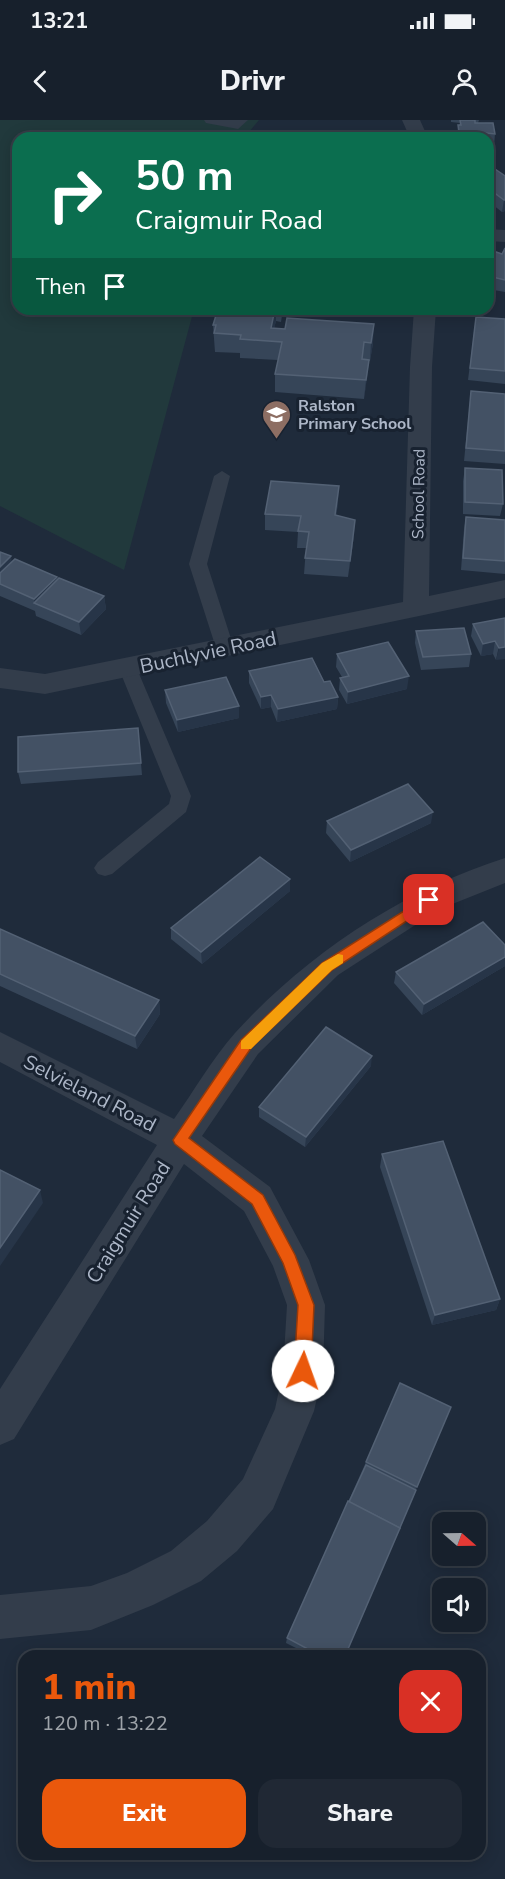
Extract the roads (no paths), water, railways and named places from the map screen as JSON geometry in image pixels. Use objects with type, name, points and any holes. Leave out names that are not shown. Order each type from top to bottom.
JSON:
[{"type":"street","name":"School Road","points":[[416,608],[421,367],[425,315]]},
{"type":"street","name":"Buchlyvie Road","points":[[0,678],[45,684],[128,669],[505,589]]},
{"type":"street","name":"Craigmuir Road","points":[[0,1425],[180,1140],[246,1044],[327,966],[429,900],[505,870]]},
{"type":"street","name":"Selvieland Road","points":[[0,1046],[180,1140],[257,1199],[290,1260],[306,1305],[303,1371],[294,1411],[258,1494],[222,1536],[186,1566],[138,1590],[91,1608],[0,1617]]},
{"type":"lane","points":[[210,120],[238,125],[242,120]]},
{"type":"lane","points":[[222,476],[198,564],[225,648]]},
{"type":"lane","points":[[105,868],[180,807],[181,796],[128,669]]},
{"type":"place","name":"Ralston Primary School","points":[[277,440]]}]
